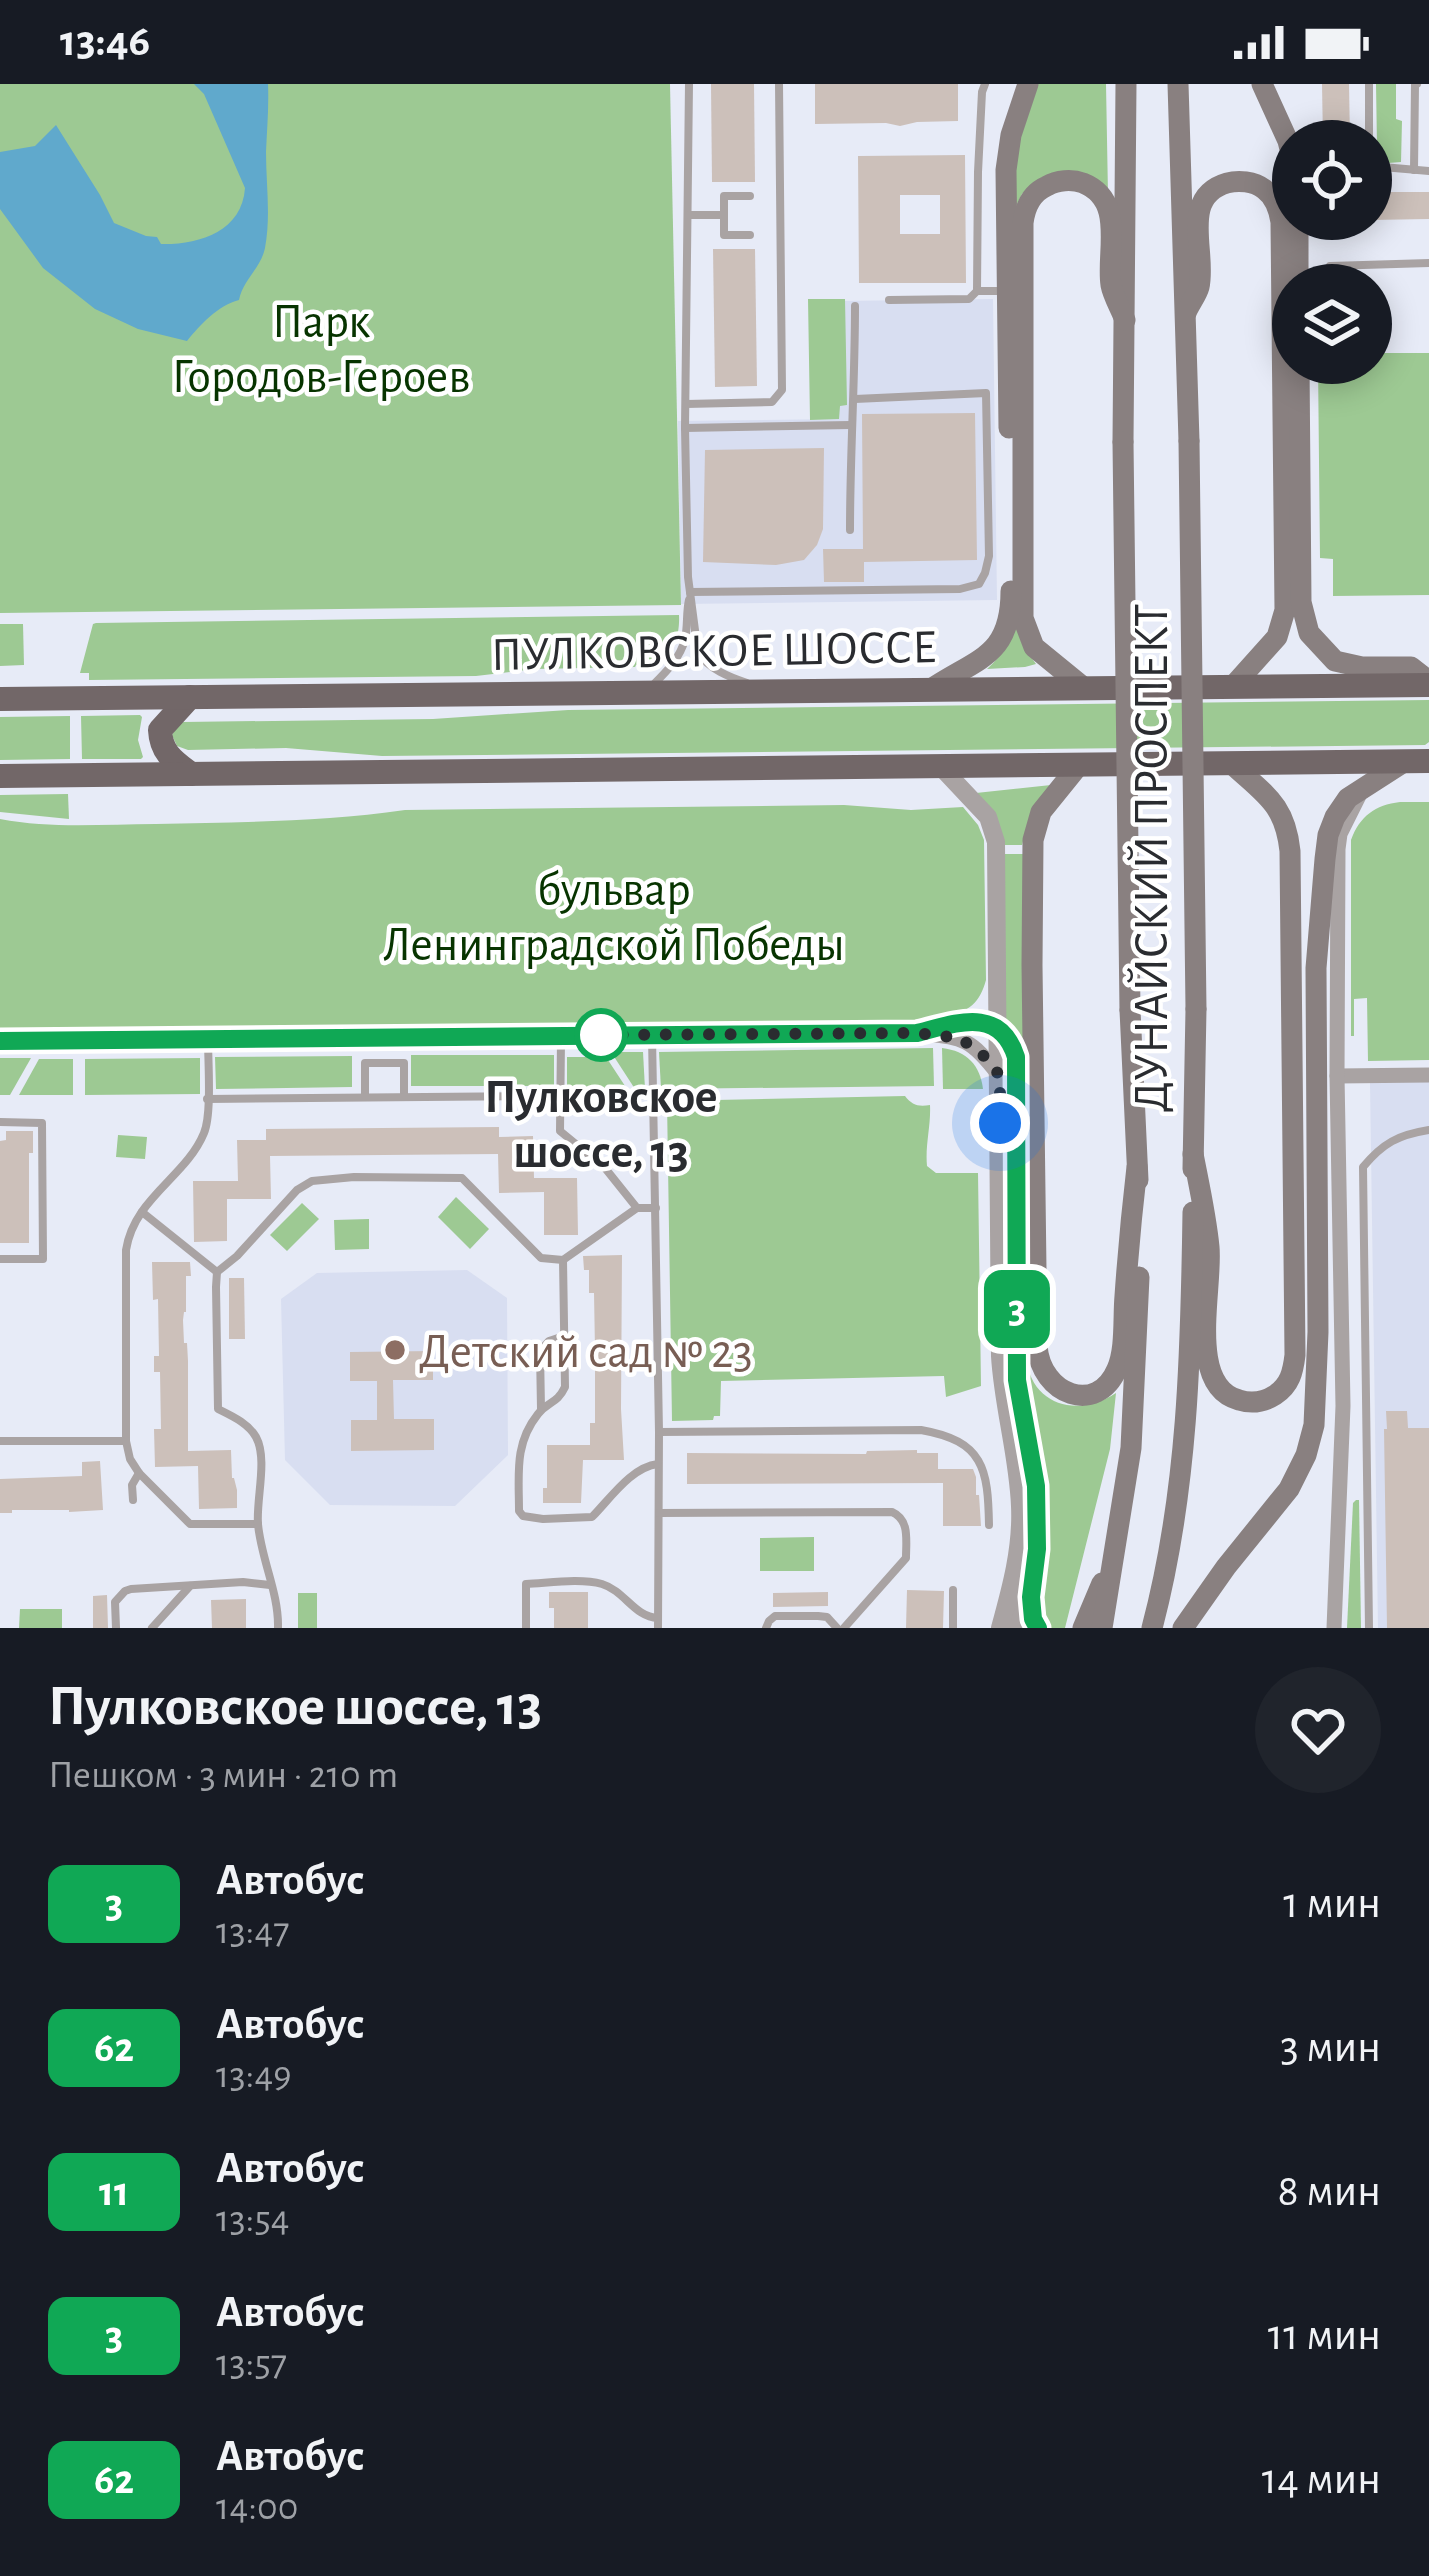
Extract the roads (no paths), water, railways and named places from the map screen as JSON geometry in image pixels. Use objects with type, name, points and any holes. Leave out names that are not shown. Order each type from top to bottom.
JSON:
[{"type":"main road","points":[[932,689],[986,658],[1009,621],[1006,170],[1011,135],[1028,84]]},
{"type":"main road","name":"ДУНАЙСКИЙ ПРОСПЕКТ","points":[[1102,1628],[1131,1448],[1140,1269],[1130,1010],[1123,442],[1126,84]]},
{"type":"main road","name":"ДУНАЙСКИЙ ПРОСПЕКТ","points":[[1152,1628],[1185,1445],[1192,1307],[1196,1009],[1189,442],[1178,84]]},
{"type":"main road","points":[[1262,84],[1278,120]]},
{"type":"main road","points":[[1083,687],[1034,647],[1023,618],[1022,224],[1030,200],[1048,184],[1069,180],[1100,196],[1112,234],[1111,286],[1125,320]]},
{"type":"main road","points":[[1186,313],[1199,286],[1200,207],[1208,194],[1232,181],[1258,184],[1275,200],[1281,222],[1285,610],[1272,644],[1234,685]]},
{"type":"main road","points":[[1299,384],[1301,602],[1309,633],[1335,661],[1362,667],[1411,667],[1429,683]]},
{"type":"main road","name":"ПУЛКОВСКОЕ ШОССЕ","points":[[0,699],[1429,683]]},
{"type":"main road","points":[[190,697],[160,730],[160,743],[191,774]]},
{"type":"main road","points":[[0,776],[1416,762]]},
{"type":"main road","points":[[1183,1628],[1289,1489],[1315,1425],[1316,968],[1328,835],[1348,798],[1416,762]]},
{"type":"main road","points":[[1193,1154],[1209,1250],[1209,1372],[1221,1392],[1257,1402],[1283,1388],[1295,1355],[1288,827],[1273,801],[1231,764]]},
{"type":"main road","points":[[1079,765],[1041,812],[1034,830],[1037,1346],[1046,1376],[1065,1392],[1081,1395],[1097,1390],[1107,1385],[1120,1365],[1137,1167]]},
{"type":"main road","points":[[1083,1628],[1116,1550]]},
{"type":"street","points":[[941,766],[976,802],[994,829],[996,842],[1000,1356],[1019,1486],[1016,1628]]},
{"type":"street","points":[[1334,1628],[1342,1406],[1338,849],[1340,833],[1361,791]]},
{"type":"street","points":[[971,1022],[987,1010],[997,983]]},
{"type":"street","points":[[917,1033],[984,1022],[999,1027],[1016,1057],[1017,1380],[1036,1486],[1037,1549],[1031,1597],[1037,1628]]},
{"type":"street","points":[[0,1041],[917,1033],[960,1038],[977,1049],[1000,1076]]},
{"type":"street","points":[[1337,1076],[1429,1075]]},
{"type":"street","points":[[1000,1628],[1019,1552]]},
{"type":"lane","points":[[647,692],[672,666],[685,641],[690,592],[685,428],[688,84]]},
{"type":"lane","points":[[686,404],[772,402],[782,390],[779,84]]},
{"type":"lane","points":[[977,291],[985,84]]},
{"type":"lane","points":[[1369,84],[1369,120]]},
{"type":"lane","points":[[1414,170],[1418,84]]},
{"type":"lane","points":[[1392,168],[1429,171]]},
{"type":"lane","points":[[750,196],[724,196],[724,235],[750,236]]},
{"type":"lane","points":[[688,215],[724,215]]},
{"type":"lane","points":[[1392,264],[1429,263]]},
{"type":"lane","points":[[889,300],[969,298],[977,291],[1007,291]]},
{"type":"lane","points":[[850,530],[855,306]]},
{"type":"lane","points":[[690,592],[961,589],[979,584],[988,556],[986,393],[855,399]]},
{"type":"lane","points":[[685,428],[850,425]]},
{"type":"lane","points":[[690,592],[695,644],[704,662],[765,690]]},
{"type":"lane","points":[[526,1628],[526,1584],[600,1583],[658,1623],[652,1034]]},
{"type":"lane","points":[[561,1035],[560,1131],[604,1168],[638,1208]]},
{"type":"lane","points":[[208,1039],[207,1127],[197,1149],[155,1192],[129,1232],[126,1441],[139,1473],[190,1525],[258,1523]]},
{"type":"lane","points":[[365,1097],[364,1063],[404,1063],[404,1097]]},
{"type":"lane","points":[[207,1099],[654,1094]]},
{"type":"lane","points":[[0,1122],[42,1123],[43,1259],[0,1259]]},
{"type":"lane","points":[[1369,1628],[1364,1167],[1379,1147],[1429,1130]]},
{"type":"lane","points":[[217,1272],[297,1190],[312,1181],[462,1178],[541,1258],[563,1260],[638,1208],[656,1208]]},
{"type":"lane","points":[[142,1212],[217,1272]]},
{"type":"lane","points":[[541,1409],[558,1401],[565,1387],[563,1260]]},
{"type":"lane","points":[[217,1272],[218,1409],[254,1432],[260,1446],[258,1523],[279,1613],[278,1628]]},
{"type":"lane","points":[[564,1336],[549,1341],[540,1351],[541,1409],[519,1450],[519,1510],[523,1516],[592,1517],[638,1471],[658,1464]]},
{"type":"lane","points":[[658,1432],[938,1433],[964,1446],[985,1469],[989,1525]]},
{"type":"lane","points":[[0,1441],[126,1441]]},
{"type":"lane","points":[[133,1500],[139,1473]]},
{"type":"lane","points":[[659,1514],[892,1512],[905,1523],[906,1558],[841,1628],[818,1616],[775,1616],[766,1628]]},
{"type":"lane","points":[[116,1628],[116,1602],[125,1591],[243,1582],[270,1585]]},
{"type":"lane","points":[[152,1628],[191,1585]]},
{"type":"lane","points":[[953,1590],[953,1628]]},
{"type":"water","points":[[194,84],[268,84],[268,224],[263,255],[239,300],[217,311],[187,341],[138,329],[95,309],[43,268],[0,209],[0,152],[35,146],[56,125],[114,223],[157,237],[161,244],[203,238],[236,215],[245,188],[204,94]]},
{"type":"place","name":"Пулковское шоссе, 13","points":[[601,1035]]},
{"type":"place","name":"Детский сад № 23","points":[[395,1350]]},
{"type":"park label","name":"Парк Городов-Героев","points":[[321,348]]},
{"type":"park label","name":"бульвар Ленинградской Победы","points":[[614,916]]}]
